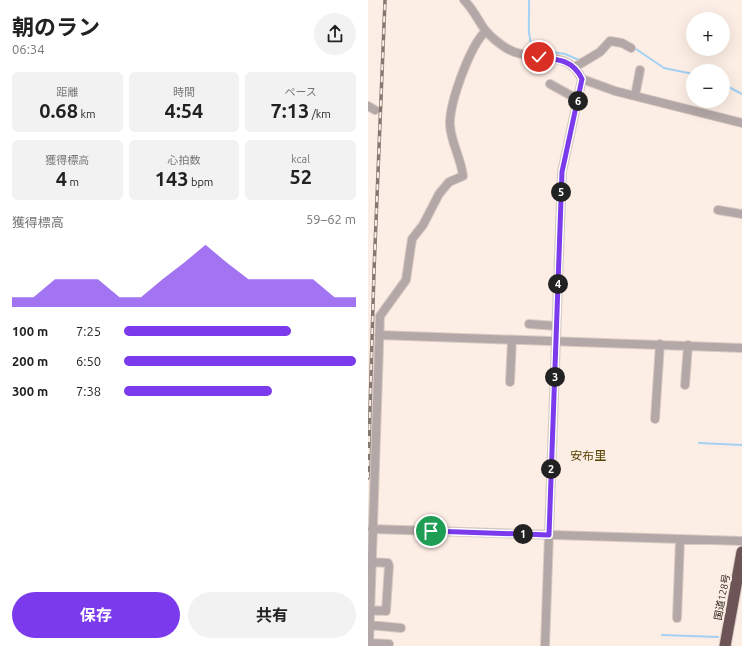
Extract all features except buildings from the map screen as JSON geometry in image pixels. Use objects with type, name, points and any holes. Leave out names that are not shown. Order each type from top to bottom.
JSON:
[{"type":"highway","name":"国道128号","points":[[725,646],[742,555]]},
{"type":"street","points":[[464,0],[471,7],[486,31],[507,48],[522,54],[560,59],[575,67],[582,79],[562,172],[545,646]]},
{"type":"street","points":[[389,644],[369,645],[372,529],[372,414],[380,316],[406,280],[412,239],[423,225],[439,194],[449,182],[463,176],[462,162],[450,126],[452,107],[468,58],[480,36],[486,31]]},
{"type":"street","points":[[575,67],[600,52],[610,41],[622,43],[631,48]]},
{"type":"street","points":[[635,96],[640,70]]},
{"type":"street","points":[[582,79],[615,91],[742,123]]},
{"type":"street","points":[[550,84],[570,96],[579,98]]},
{"type":"street","points":[[718,210],[742,214]]},
{"type":"street","points":[[529,324],[556,326]]},
{"type":"street","points":[[379,335],[742,348]]},
{"type":"street","points":[[510,382],[512,340]]},
{"type":"street","points":[[655,419],[660,344]]},
{"type":"street","points":[[685,384],[688,345]]},
{"type":"street","points":[[372,529],[742,541]]},
{"type":"street","points":[[677,618],[680,540]]},
{"type":"street","points":[[370,610],[386,611],[389,566],[388,563],[371,562]]},
{"type":"street","points":[[369,625],[401,628]]},
{"type":"waterway","points":[[529,0],[529,31],[533,49],[565,54],[579,60],[582,59]]},
{"type":"waterway","points":[[633,47],[664,68],[686,73]]},
{"type":"waterway","points":[[730,88],[742,94]]},
{"type":"waterway","points":[[699,443],[742,445]]},
{"type":"waterway","points":[[662,635],[718,637]]},
{"type":"railway","points":[[368,478],[374,271],[385,0]]},
{"type":"district","name":"安布里","points":[[588,455]]},
{"type":"route","points":[[431,531],[549,535],[562,172],[582,79],[575,67],[569,63],[560,59],[539,57]]}]
